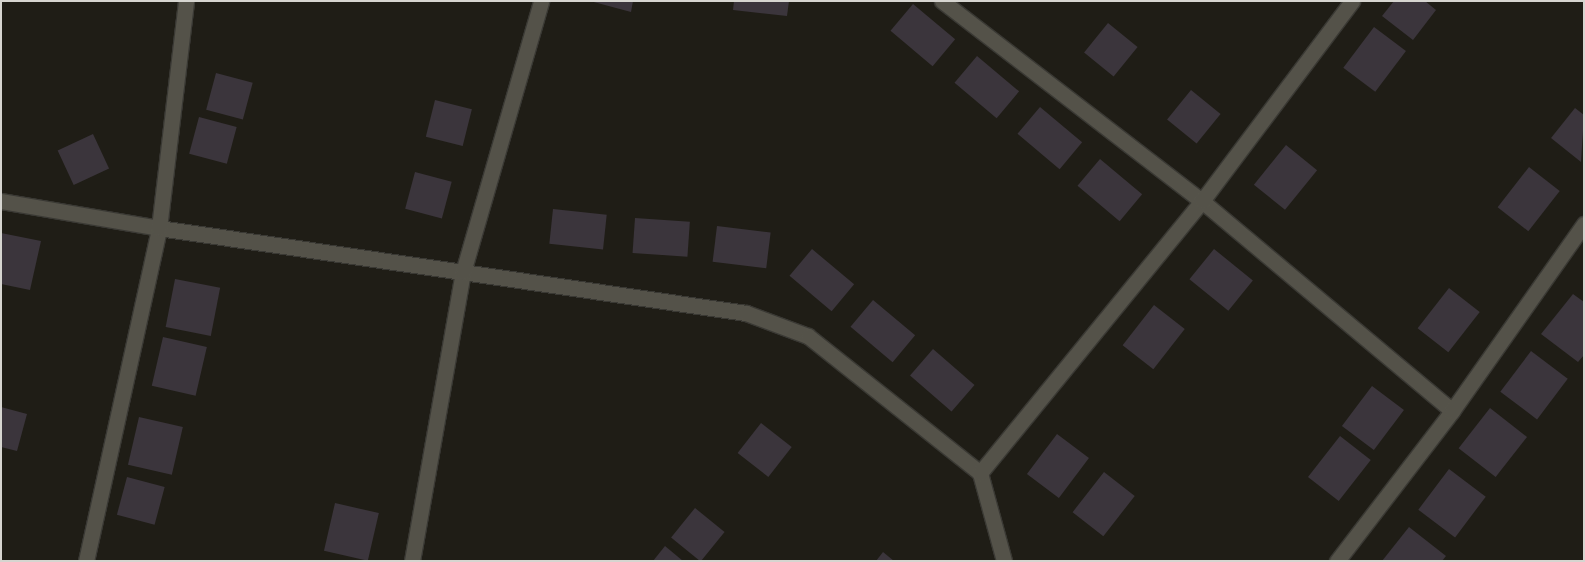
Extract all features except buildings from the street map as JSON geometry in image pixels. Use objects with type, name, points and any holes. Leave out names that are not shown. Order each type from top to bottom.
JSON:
[{"type":"street","points":[[86,561],[159,228],[186,1]]},
{"type":"street","points":[[412,561],[463,272],[541,1]]},
{"type":"street","points":[[942,1],[1202,201],[1452,412]]},
{"type":"street","points":[[980,473],[1202,201],[1352,1]]},
{"type":"street","points":[[1,201],[159,228],[746,313],[808,336],[980,473],[1004,561]]},
{"type":"street","points":[[1338,561],[1452,412],[1584,224]]}]
